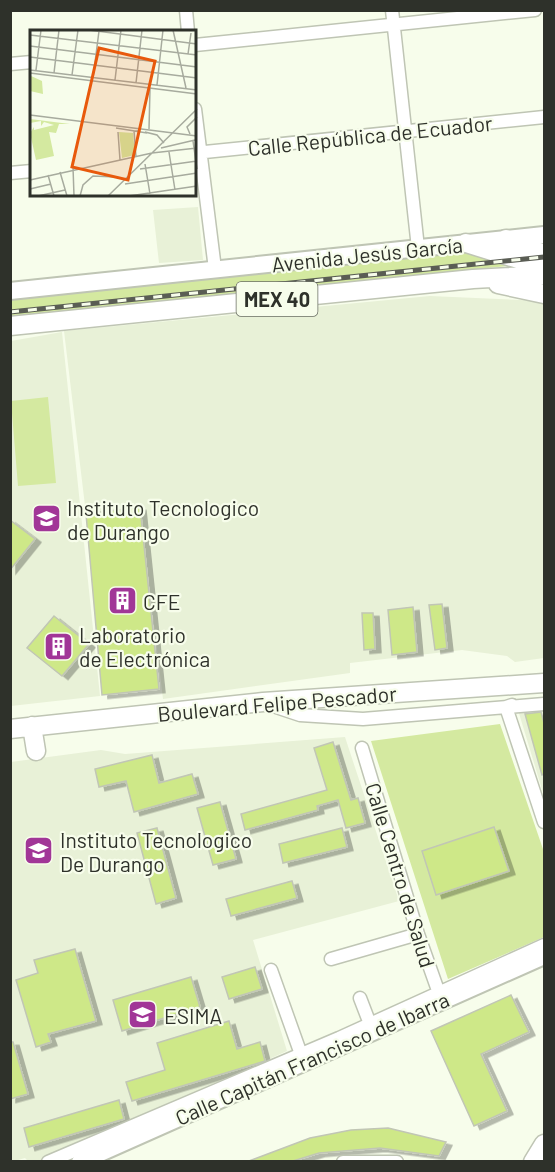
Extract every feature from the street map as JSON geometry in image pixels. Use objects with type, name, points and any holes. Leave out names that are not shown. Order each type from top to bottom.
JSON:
[{"type":"main road","points":[[506,239],[544,254]]},
{"type":"main road","points":[[465,243],[544,267]]},
{"type":"main road","name":"Avenida Jesús García","points":[[10,326],[472,279],[544,275]]},
{"type":"main road","points":[[472,279],[544,294]]},
{"type":"main road","name":"Boulevard Felipe Pescador","points":[[10,729],[263,702],[540,682]]},
{"type":"main road","points":[[32,726],[36,751]]},
{"type":"main road","points":[[533,1161],[544,1144]]},
{"type":"street","points":[[186,10],[188,30]]},
{"type":"street","points":[[392,10],[418,248]]},
{"type":"street","points":[[196,45],[535,10]]},
{"type":"street","points":[[10,64],[30,62]]},
{"type":"street","name":"Calle República de Ecuador","points":[[197,153],[544,117]]},
{"type":"street","points":[[196,131],[197,153],[215,269]]},
{"type":"street","points":[[10,173],[30,171]]},
{"type":"street","name":"Avenida Jesús García","points":[[10,291],[544,236]]},
{"type":"street","points":[[506,707],[544,697]]},
{"type":"street","points":[[263,702],[300,715],[336,718],[544,704]]},
{"type":"street","points":[[506,707],[544,822]]},
{"type":"street","name":"Calle Centro de Salud","points":[[362,748],[418,934],[440,997]]},
{"type":"street","points":[[331,959],[418,934]]},
{"type":"street","points":[[48,1161],[302,1058],[370,1024],[440,997],[544,945]]},
{"type":"street","name":"Calle Capitán Francisco de Ibarra","points":[[80,1161],[440,997],[544,956]]},
{"type":"street","points":[[271,970],[302,1058]]},
{"type":"street","points":[[360,998],[370,1024]]},
{"type":"street","points":[[344,1161],[397,1161]]},
{"type":"shaded area","points":[[198,207],[203,260],[159,263],[153,210]]},
{"type":"shaded area","points":[[430,296],[544,301],[544,658],[515,662],[507,656],[462,650],[350,663],[350,673],[163,699],[140,508],[86,514],[64,331]]},
{"type":"shaded area","name":"Instituto Tecnologico de Durango","points":[[62,332],[100,696],[11,706],[11,341]]},
{"type":"shaded area","points":[[544,708],[544,796],[518,710]]},
{"type":"shaded area","points":[[345,737],[399,901],[253,940],[287,1051],[39,1161],[28,1161],[25,1158],[11,1162],[11,762],[101,750],[125,754]]},
{"type":"green space","points":[[464,250],[527,264],[11,316],[11,297]]},
{"type":"green space","points":[[48,397],[56,483],[18,486],[11,401]]},
{"type":"green space","points":[[500,724],[544,852],[544,937],[448,979],[371,741]]},
{"type":"building","name":"CFE","points":[[140,507],[159,689],[102,695],[86,514]]},
{"type":"building","points":[[10,520],[35,539],[10,570]]},
{"type":"building","points":[[442,604],[447,648],[435,650],[429,605]]},
{"type":"building","points":[[413,607],[417,652],[392,655],[388,610]]},
{"type":"building","points":[[362,613],[373,613],[375,649],[364,650]]},
{"type":"building","name":"Laboratorio de Electrónica","points":[[54,616],[89,644],[62,676],[27,648]]},
{"type":"building","points":[[541,712],[544,723],[544,774],[542,775],[525,714]]},
{"type":"building","points":[[333,742],[351,800],[358,798],[365,823],[346,828],[338,800],[317,806],[318,810],[245,830],[241,814],[327,790],[314,748]]},
{"type":"building","points":[[152,755],[159,783],[192,774],[198,794],[134,812],[126,781],[99,787],[95,769]]},
{"type":"building","points":[[220,802],[236,859],[213,865],[197,808]]},
{"type":"building","points":[[494,827],[509,871],[436,895],[422,851]]},
{"type":"building","points":[[157,828],[176,898],[156,904],[137,833]]},
{"type":"building","points":[[342,828],[347,847],[283,863],[279,844]]},
{"type":"building","points":[[292,881],[297,898],[231,916],[226,899]]},
{"type":"building","points":[[75,949],[96,1021],[48,1034],[51,1042],[36,1047],[16,980],[38,973],[34,960]]},
{"type":"building","points":[[255,967],[262,989],[229,999],[222,977]]},
{"type":"building","points":[[191,977],[200,1007],[122,1031],[113,1000]]},
{"type":"building","points":[[511,995],[529,1032],[481,1054],[507,1111],[474,1126],[431,1031]]},
{"type":"building","points":[[229,1021],[237,1049],[260,1042],[265,1061],[132,1101],[126,1082],[165,1070],[157,1043]]},
{"type":"building","points":[[10,1042],[13,1042],[28,1094],[10,1099]]},
{"type":"building","points":[[119,1100],[124,1119],[29,1147],[24,1128]]},
{"type":"building","points":[[388,1128],[446,1142],[439,1156],[380,1148],[319,1153],[293,1161],[249,1161],[310,1138],[351,1130]]},
{"type":"railway","points":[[10,312],[544,257]]},
{"type":"place","name":"Instituto Tecnologico de Durango","points":[[46,519]]},
{"type":"place","name":"CFE","points":[[122,601]]},
{"type":"place","name":"Laboratorio de Electrónica","points":[[58,646]]},
{"type":"place","name":"Instituto Tecnologico De Durango","points":[[39,851]]},
{"type":"place","name":"ESIMA","points":[[143,1015]]}]
